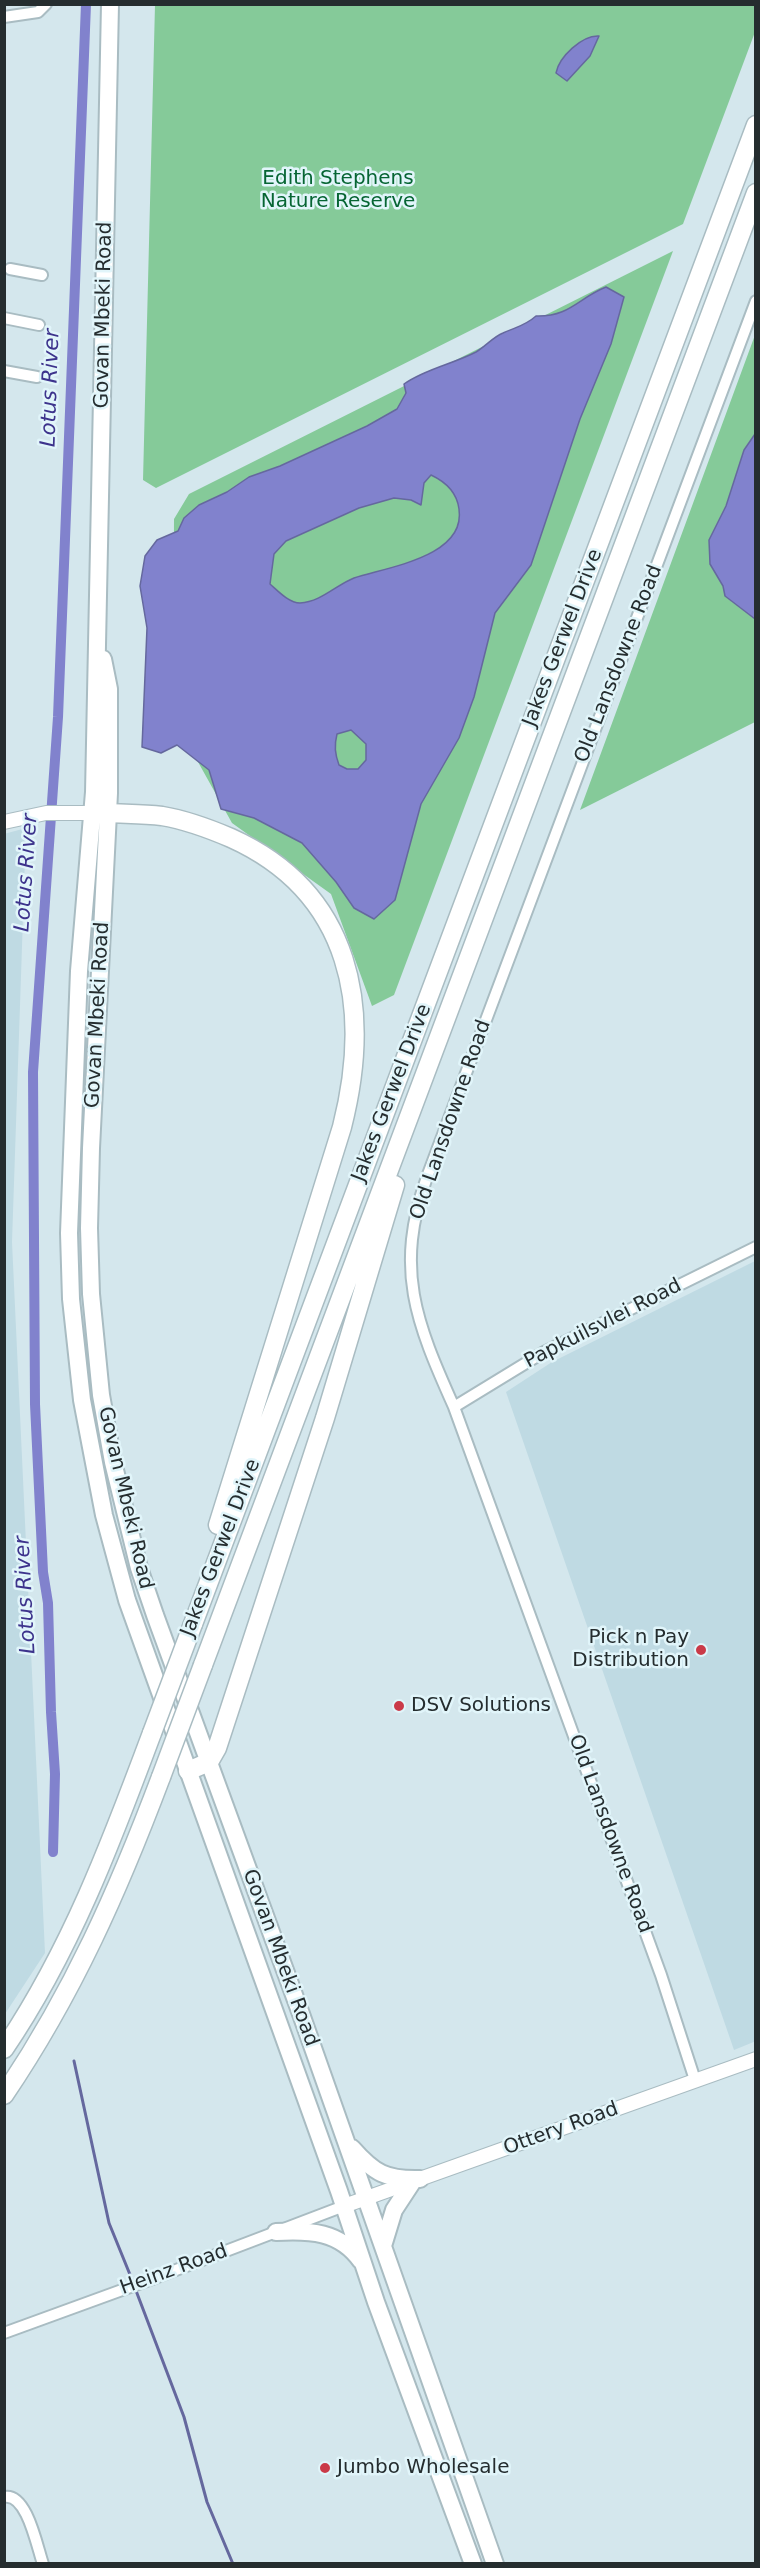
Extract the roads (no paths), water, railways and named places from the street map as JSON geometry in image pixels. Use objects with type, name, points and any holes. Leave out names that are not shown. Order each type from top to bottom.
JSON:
[{"type":"highway","name":"Jakes Gerwel Drive","points":[[4,2049],[54,1967],[86,1902],[152,1733],[756,125]]},
{"type":"highway","name":"Jakes Gerwel Drive","points":[[4,2095],[35,2050],[74,1981],[105,1917],[161,1777],[756,193]]},
{"type":"highway","points":[[100,813],[164,816],[208,828],[258,850],[298,883],[328,922],[348,972],[353,996],[356,1047],[354,1073],[345,1119],[212,1542],[195,1618]]},
{"type":"highway","points":[[188,1771],[210,1762],[217,1748],[325,1418],[438,1037]]},
{"type":"main road","name":"Govan Mbeki Road","points":[[110,4],[96,626],[109,689],[100,813],[90,1206],[91,1279],[96,1353],[113,1462],[139,1568],[347,2143],[495,2564]]},
{"type":"main road","name":"Govan Mbeki Road","points":[[100,813],[79,970],[71,1150],[70,1265],[76,1355],[93,1466],[115,1559],[134,1619],[364,2267],[473,2564]]},
{"type":"main road","points":[[347,2143],[360,2158],[380,2174],[416,2180]]},
{"type":"main road","points":[[383,2246],[394,2210],[416,2180]]},
{"type":"main road","points":[[276,2232],[308,2230],[330,2236],[347,2246],[364,2267]]},
{"type":"street","points":[[4,17],[38,12],[46,4]]},
{"type":"street","points":[[10,269],[42,275]]},
{"type":"street","name":"Old Lansdowne Road","points":[[695,2080],[657,1964],[454,1407],[422,1331],[413,1294],[411,1248],[419,1200],[756,301]]},
{"type":"street","points":[[4,318],[39,325]]},
{"type":"street","points":[[4,371],[37,377]]},
{"type":"street","points":[[4,822],[52,813],[100,813]]},
{"type":"street","name":"Papkuilsvlei Road","points":[[454,1407],[544,1352],[756,1247]]},
{"type":"street","name":"Ottery Road","points":[[344,2206],[756,2059]]},
{"type":"street","name":"Heinz Road","points":[[4,2333],[344,2206]]},
{"type":"street","points":[[4,2497],[16,2499],[24,2507],[43,2564]]},
{"type":"water","points":[[599,36],[590,56],[567,81],[556,73],[562,60],[572,48],[586,39]]},
{"type":"water","points":[[606,287],[624,297],[611,344],[580,419],[531,565],[495,613],[474,697],[459,738],[421,804],[395,900],[374,919],[354,908],[336,882],[302,843],[254,818],[221,809],[209,770],[177,745],[161,753],[142,747],[147,628],[140,586],[145,556],[157,540],[178,531],[184,518],[199,505],[227,492],[249,477],[280,466],[367,426],[397,409],[406,393],[404,384],[412,379],[476,352],[499,335],[536,316],[566,310]],"holes":[[[431,475],[450,489],[459,509],[458,525],[450,538],[438,549],[404,564],[354,578],[308,602],[292,601],[270,584],[274,554],[286,541],[359,508],[394,498],[411,500],[421,505],[424,483]],[[351,730],[366,744],[366,760],[358,769],[347,769],[339,765],[336,754],[337,734]]]},
{"type":"water","points":[[755,434],[756,619],[725,596],[723,586],[710,564],[709,540],[726,506],[744,450]]},
{"type":"waterway","name":"Lotus River","points":[[53,1852],[55,1774],[48,1603],[43,1572],[35,1404],[33,1072],[58,717],[86,4]]},
{"type":"waterway","points":[[74,2061],[109,2223],[133,2282]]},
{"type":"waterway","points":[[135,2288],[184,2417],[207,2502],[233,2564]]},
{"type":"place","name":"Pick n Pay Distribution","points":[[701,1650]]},
{"type":"place","name":"DSV Solutions","points":[[399,1706]]},
{"type":"place","name":"Jumbo Wholesale","points":[[325,2468]]},
{"type":"park label","name":"Edith Stephens Nature Reserve","points":[[338,190]]}]
